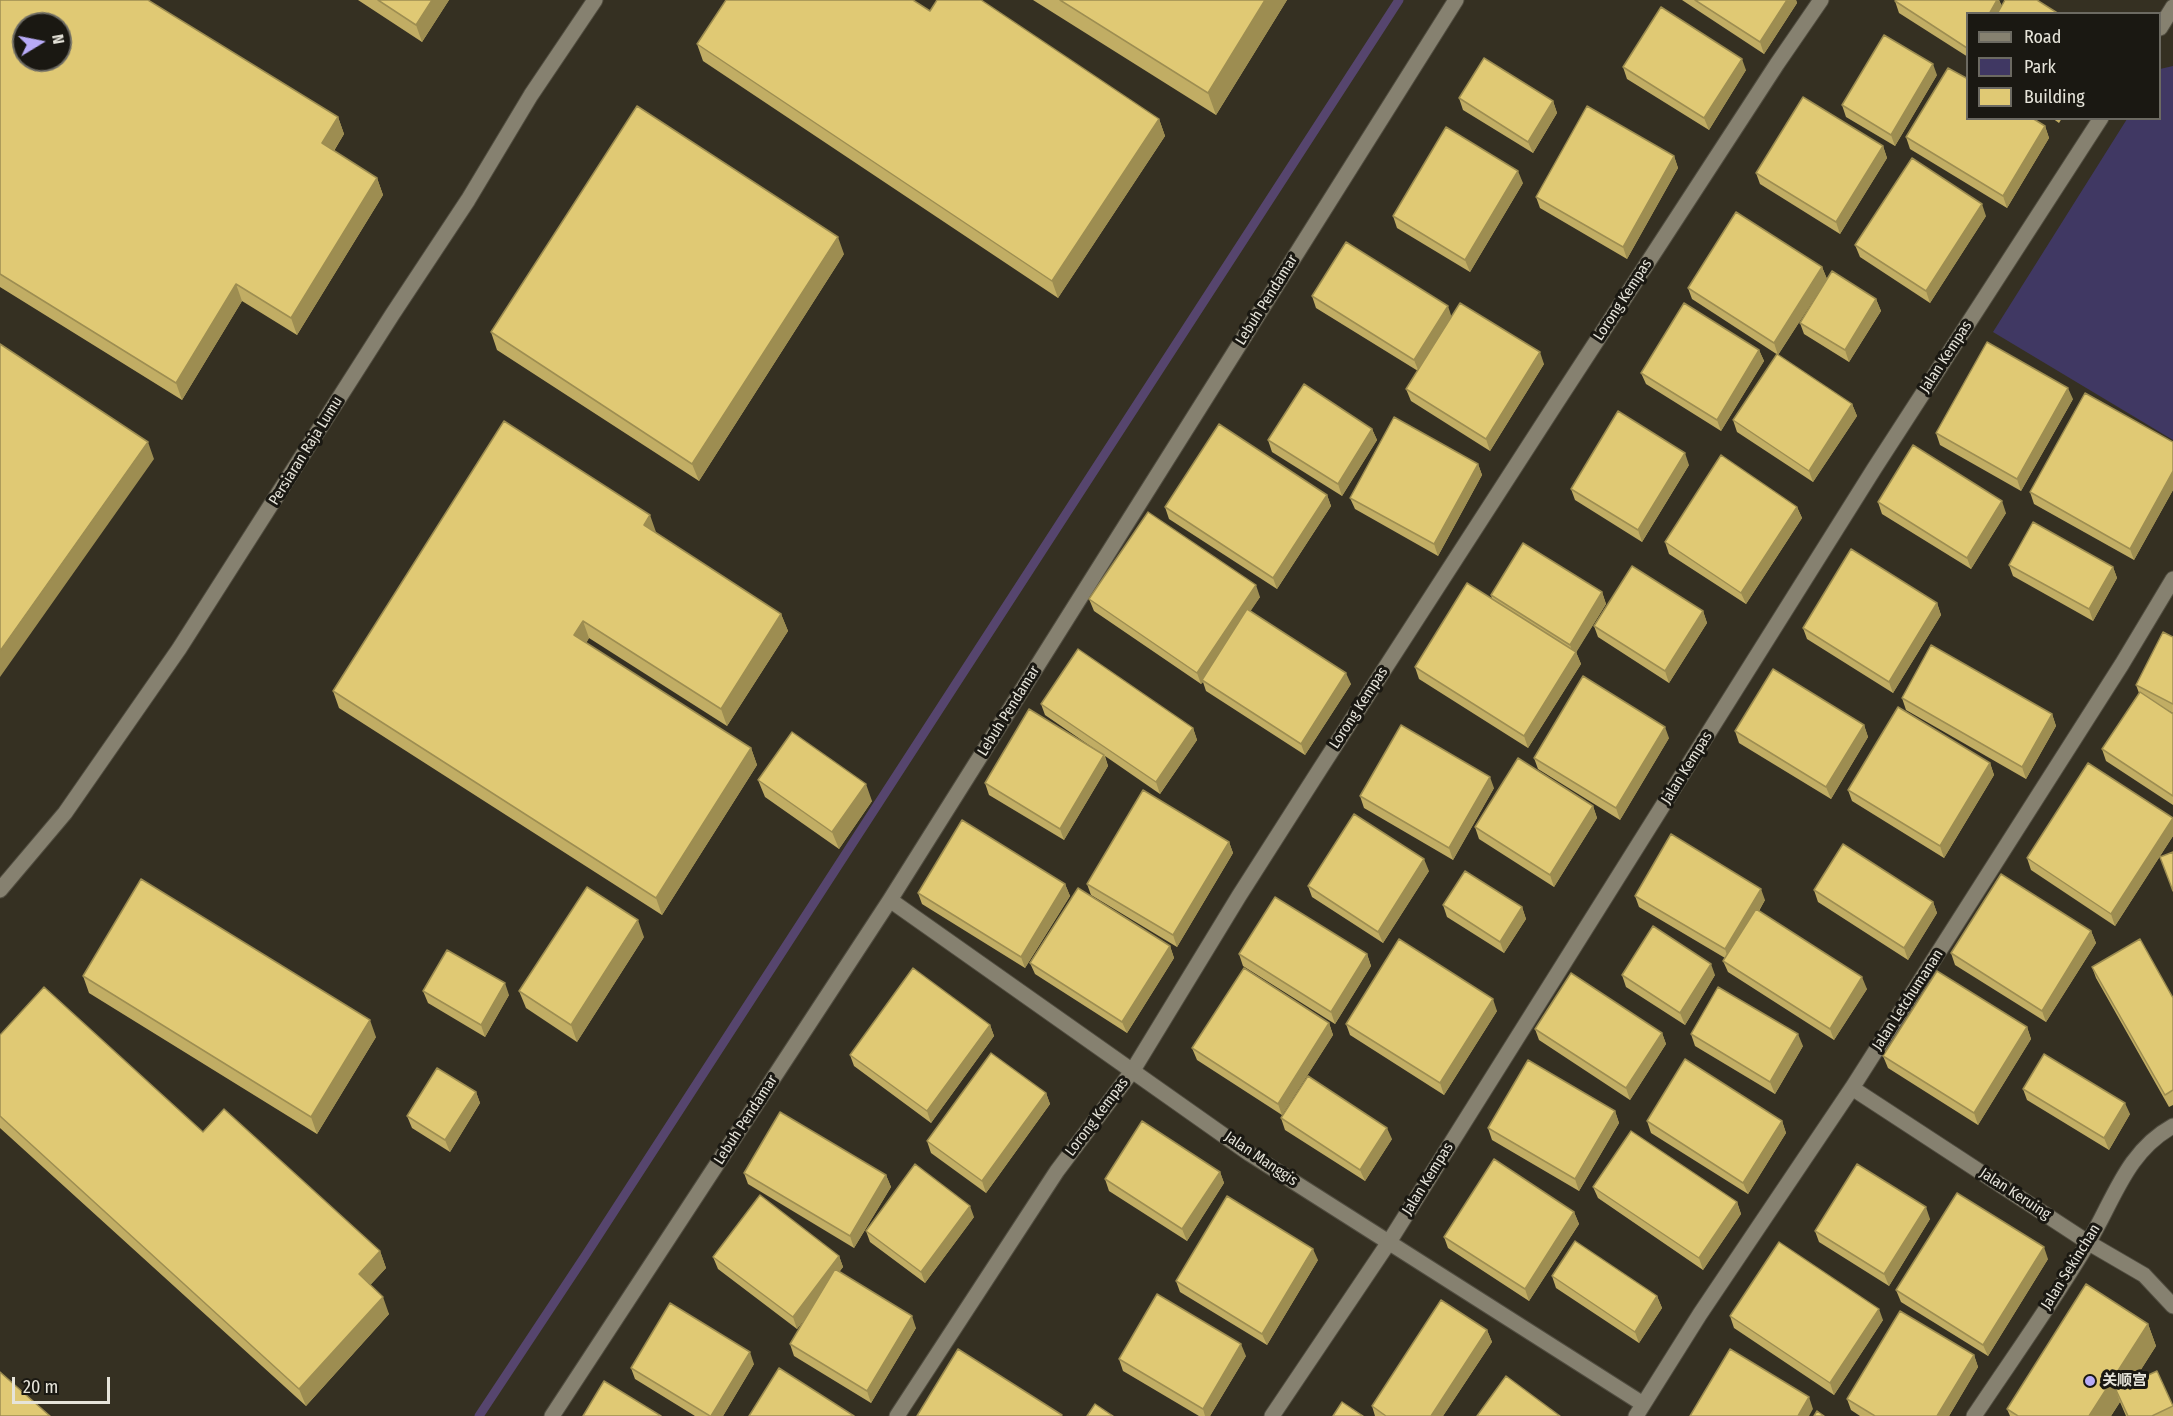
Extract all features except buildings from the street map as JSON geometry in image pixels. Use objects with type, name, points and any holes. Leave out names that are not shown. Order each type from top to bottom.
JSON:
[{"type":"street","name":"Persiaran Raja Lumu","points":[[0,890],[65,813],[179,649],[468,200],[531,96],[595,0]]},
{"type":"street","name":"Lebuh Pendamar","points":[[552,1416],[890,900],[1456,0]]},
{"type":"street","name":"Lorong Kempas","points":[[897,1416],[1057,1172],[1133,1070],[1326,759],[1821,0]]},
{"type":"street","points":[[2161,26],[2173,7]]},
{"type":"street","name":"Jalan Kempas","points":[[1272,1416],[1389,1242],[1867,479],[2100,120]]},
{"type":"street","name":"Jalan Letchumanan","points":[[1640,1410],[1700,1314],[1852,1088],[2122,664],[2173,579]]},
{"type":"street","name":"Jalan Manggis","points":[[890,900],[1250,1154],[1389,1242],[1640,1410]]},
{"type":"street","name":"Jalan Keruing","points":[[1852,1088],[2088,1243],[2144,1275],[2173,1306]]},
{"type":"street","name":"Jalan Sekinchan","points":[[1974,1416],[2088,1243],[2129,1165],[2160,1133],[2173,1126]]},
{"type":"green space","points":[[2173,66],[2173,440],[1993,332],[2126,120],[2161,120],[2161,69]]},
{"type":"waterway","points":[[479,1416],[1399,0]]},
{"type":"place","name":"关顺宫","points":[[2090,1381]]}]
